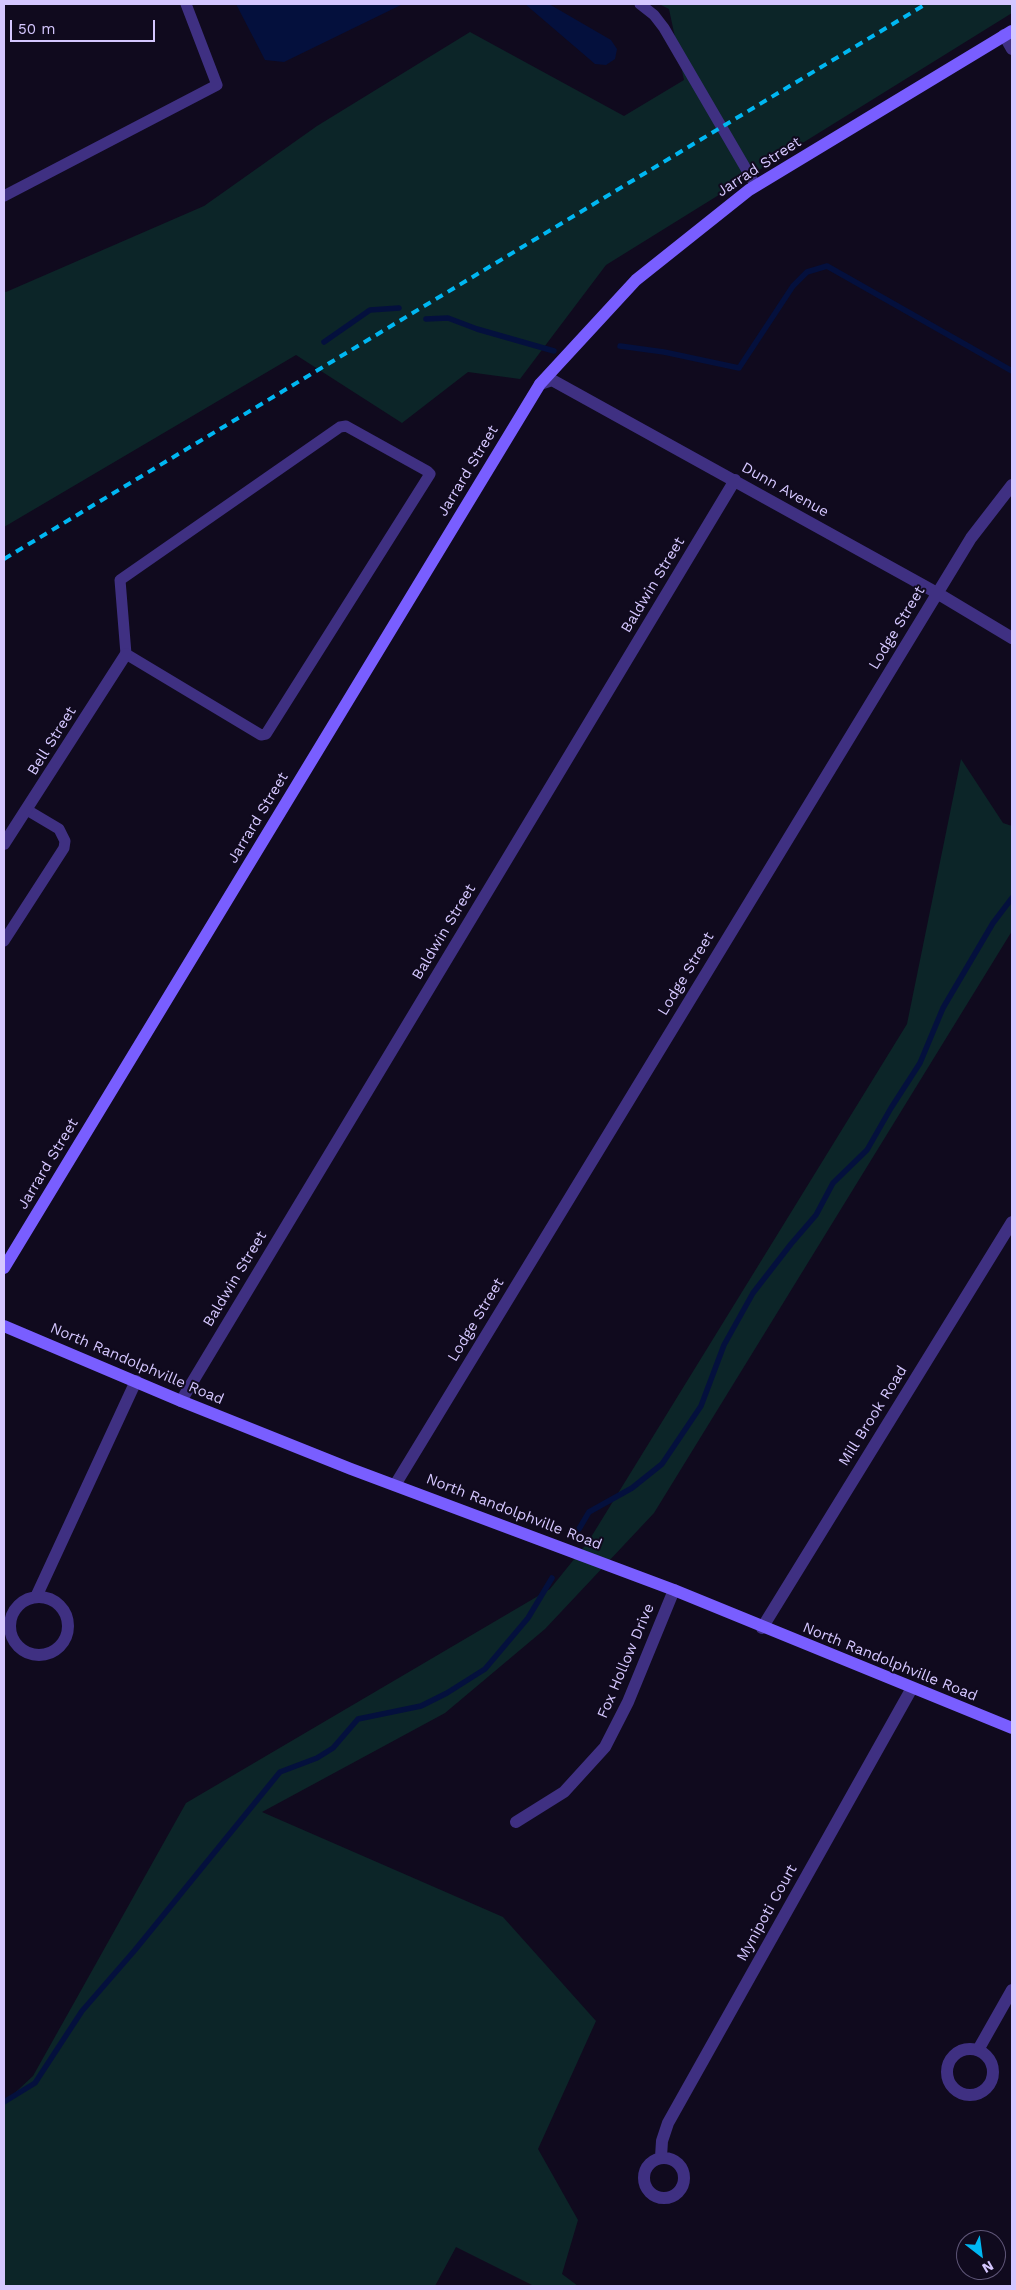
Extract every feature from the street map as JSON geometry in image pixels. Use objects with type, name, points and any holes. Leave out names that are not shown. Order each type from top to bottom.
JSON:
[{"type":"street","name":"Jarrad Street","points":[[540,384],[636,280],[756,186],[1008,33]]},
{"type":"street","points":[[1008,33],[1012,49]]},
{"type":"street","name":"Dunn Avenue","points":[[540,384],[552,380],[937,593],[1012,638]]},
{"type":"street","name":"Jarrard Street","points":[[4,1268],[540,384]]},
{"type":"street","name":"Baldwin Street","points":[[181,1401],[735,480]]},
{"type":"street","name":"Lodge Street","points":[[395,1485],[937,593],[971,538],[1012,485]]},
{"type":"street","name":"Bell Street","points":[[4,844],[126,654]]},
{"type":"street","name":"Mill Brook Road","points":[[762,1628],[1012,1222]]},
{"type":"street","name":"North Randolphville Road","points":[[4,1326],[181,1401],[395,1485],[674,1590],[762,1628],[1012,1728]]},
{"type":"street","points":[[36,1597],[136,1381]]},
{"type":"street","name":"Fox Hollow Drive","points":[[516,1822],[564,1792],[605,1747],[628,1702],[674,1590]]},
{"type":"street","points":[[36,1597],[51,1599],[61,1606],[67,1617],[68,1629],[64,1640],[56,1650],[45,1654],[33,1654],[22,1650],[14,1641],[10,1629],[11,1617],[18,1606],[27,1599],[36,1597]]},
{"type":"street","name":"Mynipoti Court","points":[[661,2158],[662,2141],[668,2123],[912,1688]]},
{"type":"street","points":[[978,2050],[1012,1990]]},
{"type":"lane","points":[[4,196],[217,85],[186,4]]},
{"type":"lane","points":[[640,4],[654,15],[664,28],[756,186]]},
{"type":"lane","points":[[340,427],[350,427],[428,471],[430,474],[266,734],[261,735],[126,654],[120,580],[340,427]]},
{"type":"lane","points":[[4,941],[8,924],[64,848],[66,841],[59,829],[27,810]]},
{"type":"green space","points":[[659,4],[1012,4],[1012,13],[606,265],[520,379],[468,372],[402,423],[296,355],[4,527],[4,291],[6,292],[204,206],[317,126],[470,32],[624,116],[684,80],[669,9]]},
{"type":"green space","points":[[961,759],[1003,823],[1012,826],[1012,931],[654,1513],[545,1629],[445,1713],[262,1812],[503,1917],[596,2021],[538,2149],[578,2220],[562,2274],[578,2286],[534,2286],[456,2247],[435,2286],[4,2286],[4,2103],[33,2076],[186,1803],[550,1589],[588,1542],[907,1024]]},
{"type":"shaded area","points":[[236,4],[403,4],[284,62],[265,60]]},
{"type":"shaded area","points":[[525,4],[549,4],[611,40],[617,49],[615,59],[606,65],[595,64]]},
{"type":"waterway","points":[[620,346],[664,352],[739,368],[793,286],[807,272],[827,266],[1012,371]]},
{"type":"waterway","points":[[324,342],[370,310],[399,308]]},
{"type":"waterway","points":[[426,319],[448,318],[477,329],[554,351]]},
{"type":"waterway","points":[[579,1529],[589,1512],[632,1488],[662,1464],[701,1406],[724,1345],[753,1293],[816,1215],[833,1183],[867,1150],[920,1063],[943,1008],[993,923],[1012,898]]},
{"type":"waterway","points":[[4,2102],[35,2083],[82,2011],[135,1950],[280,1772],[317,1758],[333,1748],[358,1719],[421,1706],[447,1693],[485,1669],[528,1618],[552,1578]]},
{"type":"railway","points":[[4,559],[926,4]]}]
